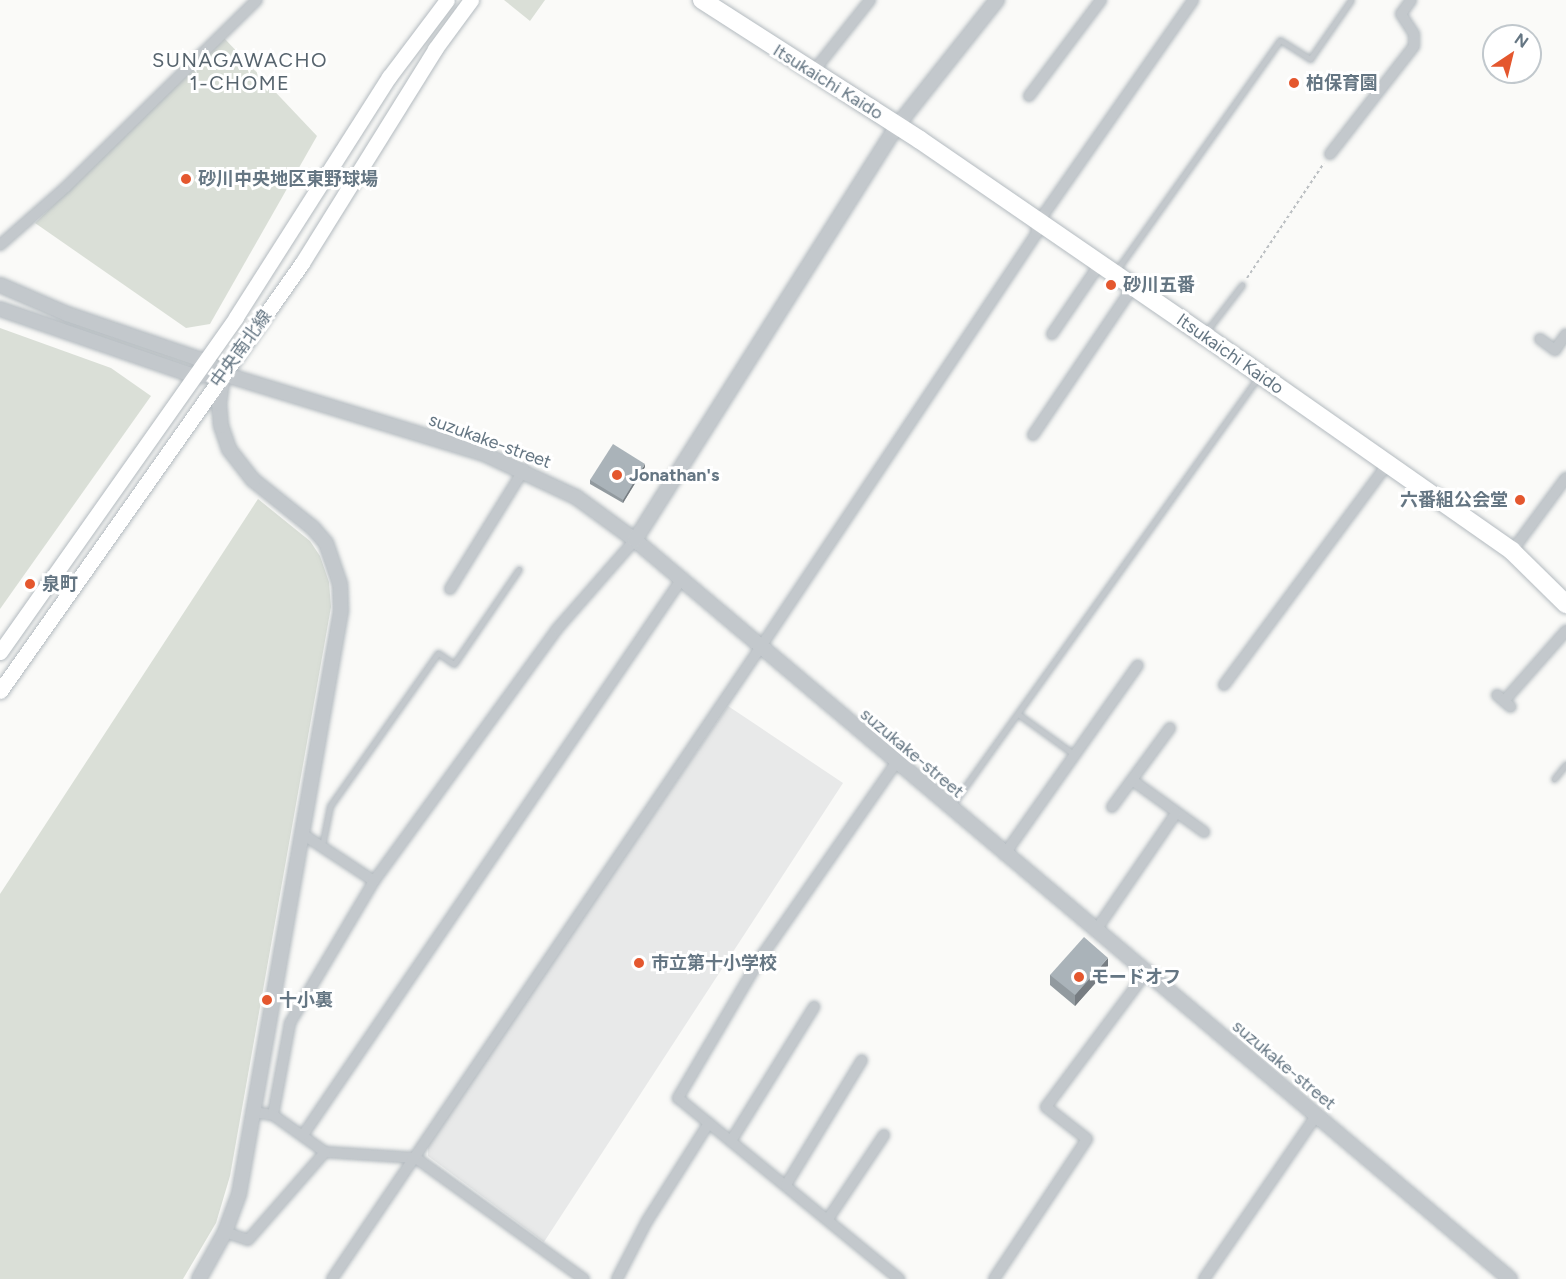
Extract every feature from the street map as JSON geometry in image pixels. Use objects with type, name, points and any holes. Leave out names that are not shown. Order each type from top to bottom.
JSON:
[{"type":"main road","name":"中央南北線","points":[[0,652],[205,362],[306,212],[389,77],[447,0]]},
{"type":"main road","name":"中央南北線","points":[[0,691],[337,211],[435,49],[471,0]]},
{"type":"main road","name":"Itsukaichi Kaido","points":[[702,0],[897,126],[1037,224],[1204,335],[1512,551],[1566,604]]},
{"type":"street","points":[[0,245],[71,182],[257,0]]},
{"type":"street","points":[[813,72],[870,0]]},
{"type":"street","points":[[273,1115],[290,1023],[374,881],[557,629],[635,540],[897,126],[997,0]]},
{"type":"street","points":[[1029,96],[1101,0]]},
{"type":"street","points":[[332,1279],[760,648],[1036,234],[1037,224],[1192,0]]},
{"type":"street","points":[[1330,154],[1414,46],[1414,34],[1401,14],[1411,0]]},
{"type":"street","points":[[1052,334],[1106,270]]},
{"type":"street","points":[[0,285],[67,314],[205,362],[223,374]]},
{"type":"street","points":[[1033,435],[1133,287]]},
{"type":"street","points":[[0,309],[195,376],[223,374]]},
{"type":"street","points":[[1540,339],[1555,350],[1566,334]]},
{"type":"street","points":[[199,1279],[225,1232],[238,1194],[304,835],[341,611],[340,584],[326,543],[313,528],[253,480],[229,449],[221,426],[223,374]]},
{"type":"street","name":"suzukake-street","points":[[223,374],[524,470],[576,497],[635,540],[949,809],[1510,1279]]},
{"type":"street","points":[[1224,685],[1388,464]]},
{"type":"street","points":[[450,589],[524,470]]},
{"type":"street","points":[[1512,551],[1566,478]]},
{"type":"street","points":[[303,1135],[681,580]]},
{"type":"street","points":[[1504,701],[1566,631]]},
{"type":"street","points":[[1004,855],[1138,665]]},
{"type":"street","points":[[1112,807],[1170,728]]},
{"type":"street","points":[[896,763],[761,957],[678,1098],[899,1279]]},
{"type":"street","points":[[1132,780],[1204,832]]},
{"type":"street","points":[[1096,930],[1176,813]]},
{"type":"street","points":[[304,835],[374,881]]},
{"type":"street","points":[[994,1279],[1087,1139],[1046,1107],[1146,973]]},
{"type":"street","points":[[731,1141],[814,1007]]},
{"type":"street","points":[[786,1185],[862,1060]]},
{"type":"street","points":[[254,1112],[273,1115],[325,1152],[416,1158],[584,1279]]},
{"type":"street","points":[[1204,1279],[1316,1116]]},
{"type":"street","points":[[617,1279],[647,1221],[710,1123]]},
{"type":"street","points":[[828,1219],[884,1135]]},
{"type":"street","points":[[225,1232],[248,1240],[325,1152]]},
{"type":"lane","points":[[1106,270],[1280,40],[1310,59],[1352,0]]},
{"type":"lane","points":[[1204,335],[1242,285]]},
{"type":"lane","points":[[949,809],[1260,375]]},
{"type":"lane","points":[[322,847],[330,806],[438,652],[454,664],[519,569]]},
{"type":"lane","points":[[1018,714],[1075,755]]},
{"type":"lane","points":[[1554,779],[1566,765]]},
{"type":"path","points":[[1242,285],[1330,154]]},
{"type":"shaded area","points":[[504,0],[545,0],[530,21]]},
{"type":"shaded area","name":"砂川中央地区東野球場","points":[[224,38],[317,136],[210,324],[186,328],[35,223]]},
{"type":"shaded area","points":[[0,328],[111,368],[151,396],[0,609]]},
{"type":"shaded area","points":[[258,499],[310,541],[320,556],[329,582],[331,607],[230,1176],[216,1223],[183,1279],[0,1279],[0,894]]},
{"type":"shaded area","name":"市立第十小学校","points":[[728,706],[843,783],[544,1242],[428,1156],[428,1143]]},
{"type":"building","name":"Jonathan's","points":[[613,444],[645,464],[623,500],[590,480]]},
{"type":"building","name":"モードオフ","points":[[1084,937],[1108,958],[1075,995],[1050,975]]},
{"type":"place","name":"柏保育園","points":[[1294,83]]},
{"type":"place","name":"砂川中央地区東野球場","points":[[186,179]]},
{"type":"place","name":"砂川五番","points":[[1111,285]]},
{"type":"place","name":"Jonathan's","points":[[617,475]]},
{"type":"place","name":"六番組公会堂","points":[[1520,500]]},
{"type":"place","name":"泉町","points":[[30,584]]},
{"type":"place","name":"市立第十小学校","points":[[639,963]]},
{"type":"place","name":"モードオフ","points":[[1079,977]]},
{"type":"place","name":"十小裏","points":[[267,1000]]},
{"type":"district","name":"SUNAGAWACHO 1-CHOME","points":[[240,72]]}]
